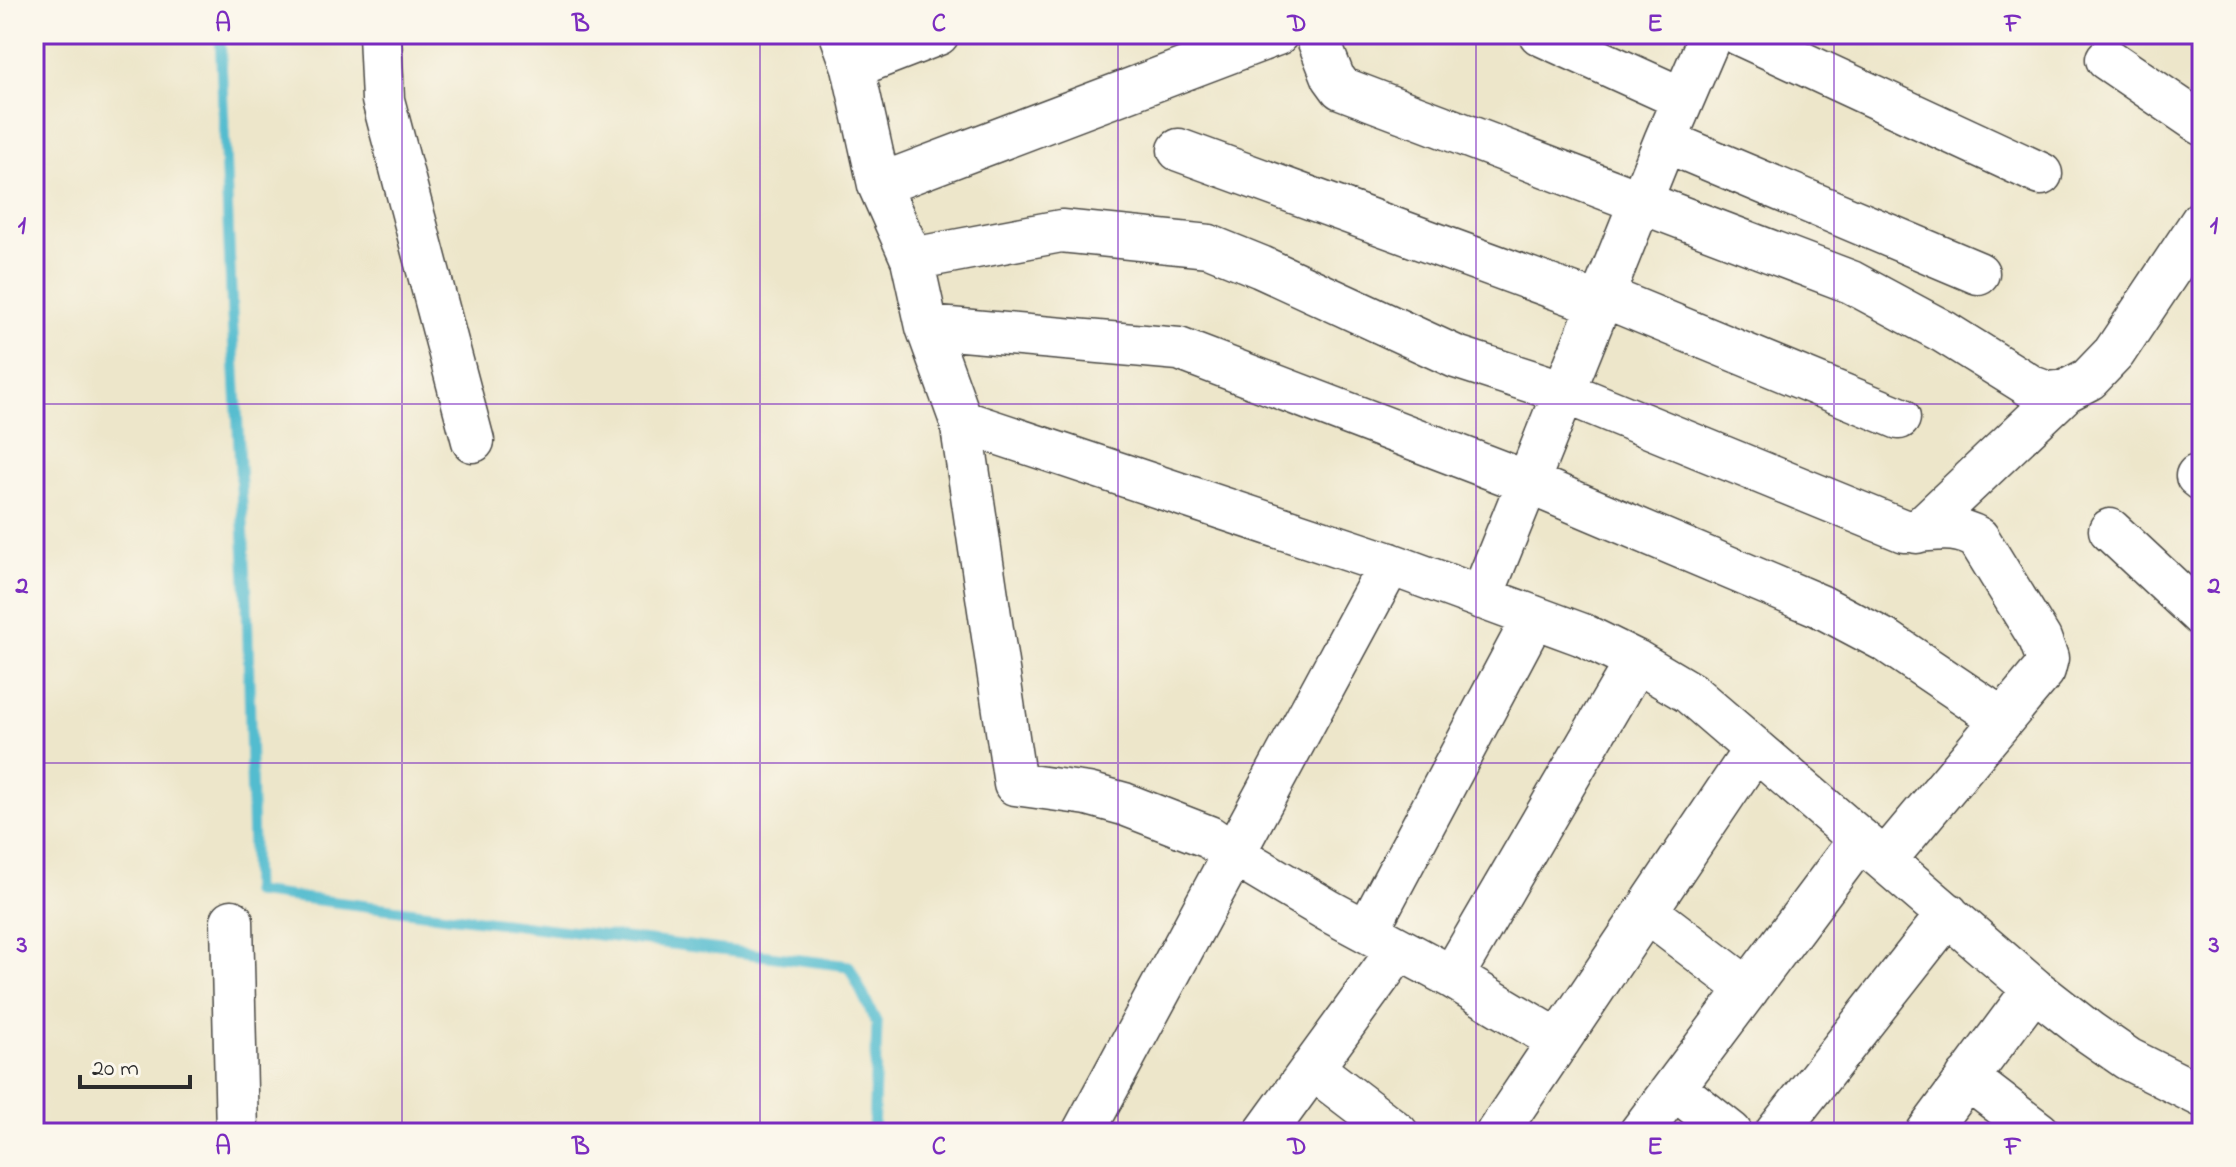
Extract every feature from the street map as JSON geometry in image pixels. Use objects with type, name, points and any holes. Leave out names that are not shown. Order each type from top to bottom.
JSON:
[{"type":"street","points":[[380,34],[383,100],[473,441]]},
{"type":"street","points":[[938,34],[847,51],[879,185],[912,259],[927,327],[961,421],[1015,784],[1088,794],[1124,804],[1209,837],[1233,854],[1559,1041]]},
{"type":"street","points":[[879,185],[1277,34]]},
{"type":"street","points":[[1316,34],[1333,77],[1341,88],[1851,282],[1944,332],[2032,387],[2048,393],[2066,391]]},
{"type":"street","points":[[1540,34],[1683,99]]},
{"type":"street","points":[[1481,598],[1711,34]]},
{"type":"street","points":[[1739,34],[2041,174]]},
{"type":"street","points":[[2107,59],[2202,124]]},
{"type":"street","points":[[1665,141],[1978,273]]},
{"type":"street","points":[[1179,150],[1601,300],[1899,418]]},
{"type":"street","points":[[1917,532],[2066,391],[2089,379],[2114,353],[2202,221]]},
{"type":"street","points":[[912,259],[1061,231],[1209,246],[1456,357],[1564,392],[1904,531],[1948,528],[1978,538],[2040,639],[2047,658],[2044,670],[2002,719],[1873,850],[1748,989],[1640,1133]]},
{"type":"street","points":[[927,327],[1179,349],[1527,482],[1820,606],[1888,642],[2002,719]]},
{"type":"street","points":[[961,421],[1390,564],[1583,635],[1636,661],[1690,693],[2034,989],[2089,1032],[2128,1059],[2202,1096]]},
{"type":"street","points":[[2110,530],[2202,616]]},
{"type":"street","points":[[1083,1133],[1390,564]]},
{"type":"street","points":[[1265,1133],[1312,1068],[1383,940],[1534,617]]},
{"type":"street","points":[[1452,977],[1636,661]]},
{"type":"street","points":[[1497,1133],[1755,749]]},
{"type":"street","points":[[1646,911],[1748,989]]},
{"type":"street","points":[[1776,1133],[1948,914]]},
{"type":"street","points":[[232,921],[237,1133]]},
{"type":"street","points":[[1927,1133],[2034,989]]},
{"type":"street","points":[[1312,1068],[1397,1133]]},
{"type":"street","points":[[1967,1078],[2039,1133]]},
{"type":"street","points":[[1674,1088],[1731,1133]]},
{"type":"waterway","points":[[220,34],[247,600],[254,892],[849,966],[877,1024],[873,1133]]}]
